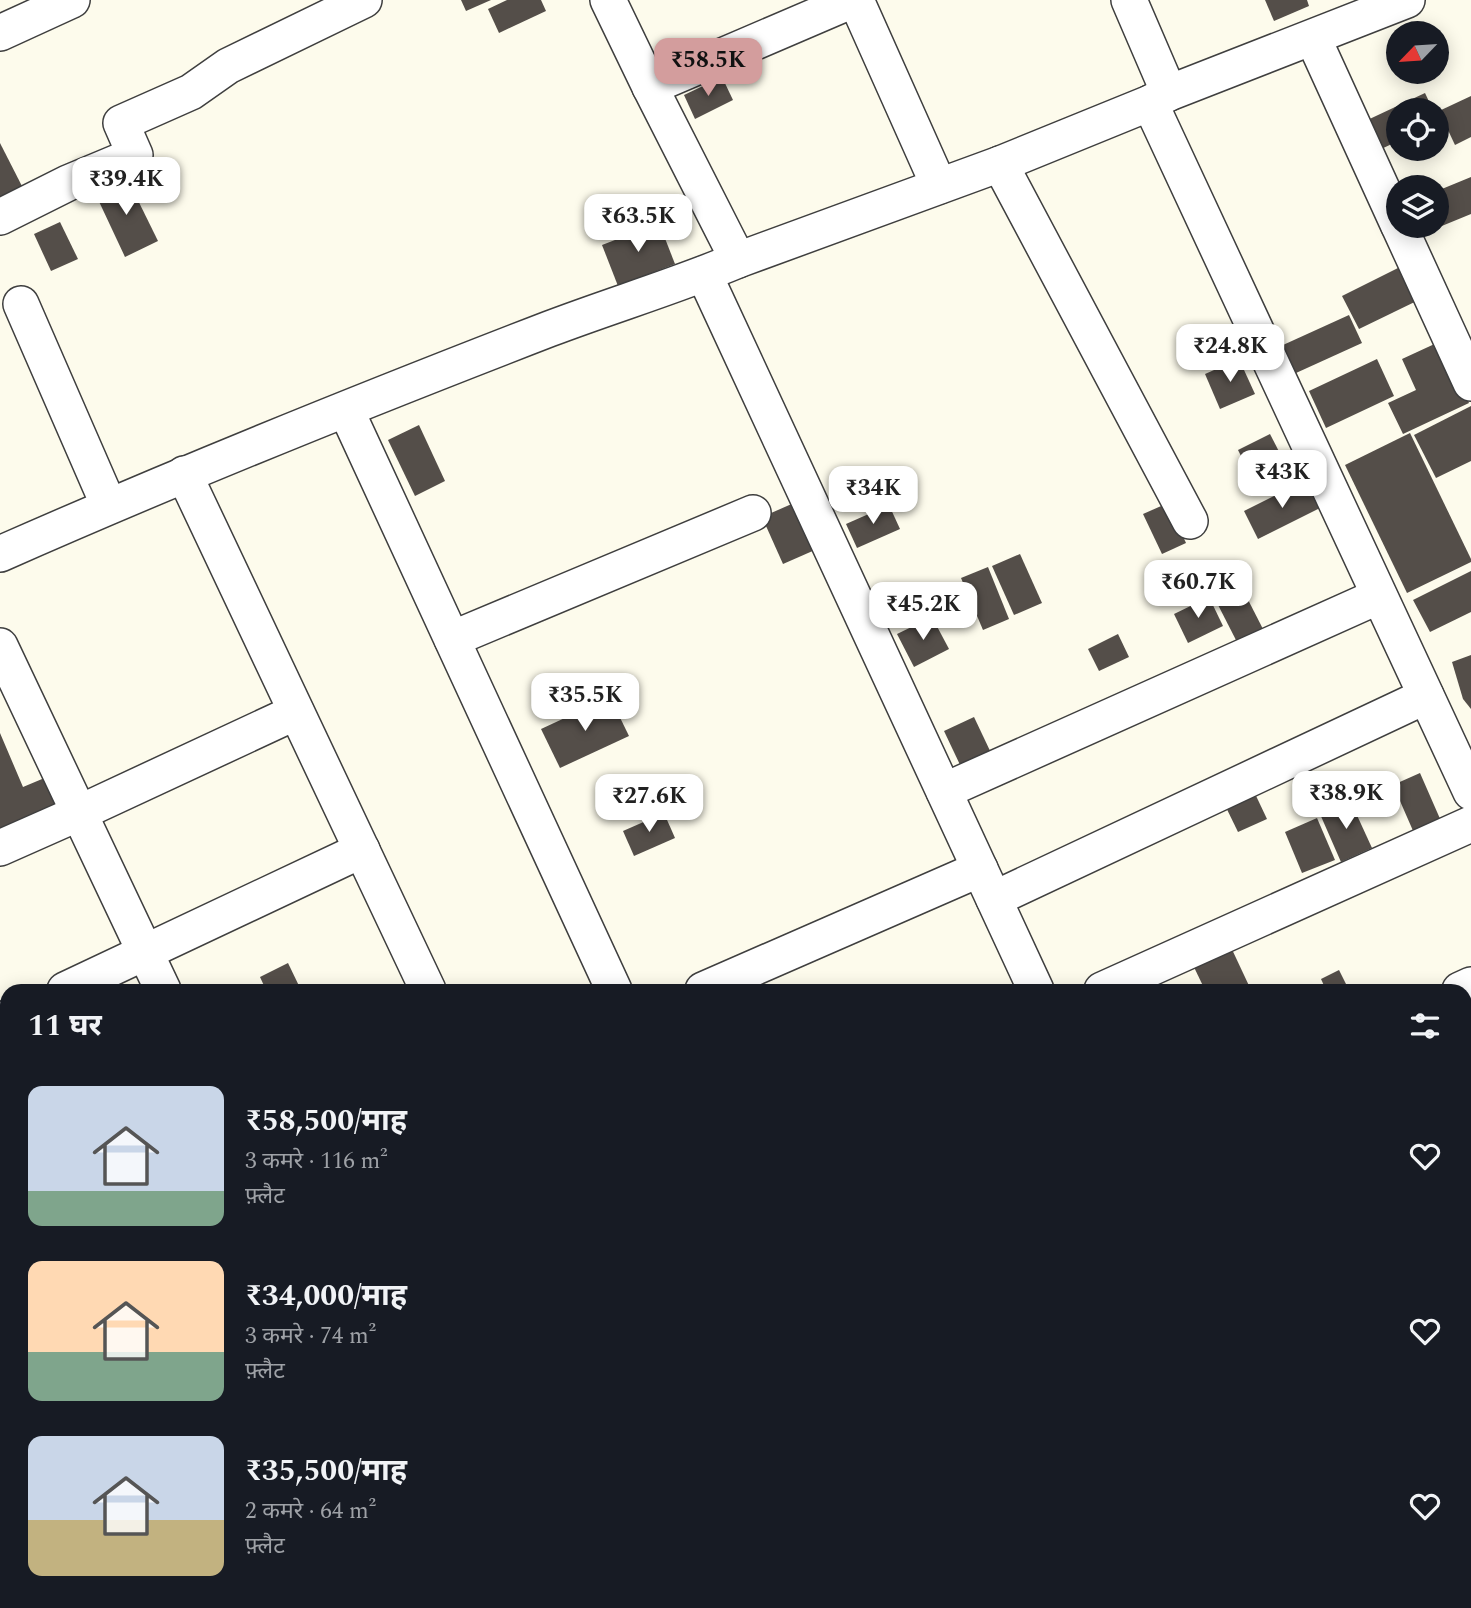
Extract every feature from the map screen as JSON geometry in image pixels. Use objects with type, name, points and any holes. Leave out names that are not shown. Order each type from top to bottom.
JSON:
[{"type":"street","points":[[0,33],[72,0]]},
{"type":"street","points":[[0,217],[68,183],[135,155],[121,123],[191,92],[228,66],[364,0]]},
{"type":"street","points":[[608,0],[738,260]]},
{"type":"street","points":[[650,87],[855,0],[939,186]]},
{"type":"street","points":[[1129,0],[1160,98],[1379,596],[1471,792]]},
{"type":"street","points":[[0,554],[184,474],[551,328],[1000,164],[1407,0]]},
{"type":"street","points":[[1313,38],[1386,197]]},
{"type":"street","points":[[1000,164],[1190,521]]},
{"type":"street","points":[[1405,238],[1471,383]]},
{"type":"street","points":[[704,274],[1033,984]]},
{"type":"street","points":[[21,304],[109,506]]},
{"type":"street","points":[[346,410],[611,984]]},
{"type":"street","points":[[184,474],[425,984]]},
{"type":"street","points":[[452,639],[754,513]]},
{"type":"street","points":[[944,791],[1379,596]]},
{"type":"street","points":[[0,646],[14,711],[79,813],[160,984]]},
{"type":"street","points":[[719,984],[987,884],[1426,696]]},
{"type":"street","points":[[0,848],[296,712]]},
{"type":"street","points":[[1115,984],[1471,824]]},
{"type":"street","points":[[78,984],[362,850]]},
{"type":"building","points":[[461,0],[491,0],[466,11]]},
{"type":"building","points":[[507,0],[541,0],[546,11],[499,33],[488,9]]},
{"type":"building","points":[[1265,0],[1307,0],[1309,6],[1274,21]]},
{"type":"building","points":[[722,77],[733,100],[695,119],[684,95]]},
{"type":"building","points":[[1425,93],[1427,98],[1414,98]]},
{"type":"building","points":[[1471,96],[1471,137],[1455,145],[1449,132],[1449,106]]},
{"type":"building","points":[[1386,111],[1386,147],[1375,152],[1361,123]]},
{"type":"building","points":[[0,143],[26,194],[0,207]]},
{"type":"building","points":[[1471,177],[1471,214],[1449,223],[1449,186]]},
{"type":"building","points":[[127,178],[158,241],[125,257],[95,193]]},
{"type":"building","points":[[60,222],[78,259],[51,271],[34,234]]},
{"type":"building","points":[[659,223],[675,264],[618,286],[602,245]]},
{"type":"building","points":[[1410,262],[1427,296],[1359,329],[1342,296]]},
{"type":"building","points":[[1349,315],[1362,343],[1296,373],[1283,345]]},
{"type":"building","points":[[1441,341],[1469,403],[1403,434],[1388,403],[1416,390],[1402,359]]},
{"type":"building","points":[[1239,359],[1255,394],[1220,409],[1205,374]]},
{"type":"building","points":[[1377,359],[1394,396],[1326,428],[1309,391]]},
{"type":"building","points":[[1471,406],[1471,461],[1436,478],[1414,435]]},
{"type":"building","points":[[419,425],[445,481],[415,496],[388,440]]},
{"type":"building","points":[[1410,433],[1471,562],[1407,593],[1345,465]]},
{"type":"building","points":[[1270,434],[1288,469],[1256,486],[1238,450]]},
{"type":"building","points":[[1306,480],[1320,508],[1258,539],[1244,511]]},
{"type":"building","points":[[803,499],[824,546],[783,564],[762,517]]},
{"type":"building","points":[[1168,503],[1186,543],[1162,554],[1143,514]]},
{"type":"building","points":[[889,505],[900,529],[857,548],[846,524]]},
{"type":"building","points":[[1020,554],[1042,603],[1014,615],[992,566]]},
{"type":"building","points":[[988,567],[1009,619],[983,630],[961,578]]},
{"type":"building","points":[[1471,571],[1471,612],[1430,632],[1413,600]]},
{"type":"building","points":[[1241,586],[1264,631],[1238,644],[1215,599]]},
{"type":"building","points":[[1209,597],[1223,626],[1188,643],[1174,614]]},
{"type":"building","points":[[932,617],[949,649],[914,667],[897,634]]},
{"type":"building","points":[[1118,634],[1129,657],[1099,671],[1088,649]]},
{"type":"building","points":[[1471,655],[1471,709],[1463,699],[1452,662]]},
{"type":"building","points":[[610,697],[629,736],[560,768],[541,729]]},
{"type":"building","points":[[974,717],[992,755],[962,769],[944,731]]},
{"type":"building","points":[[0,733],[23,787],[54,774],[69,810],[4,838],[0,828]]},
{"type":"building","points":[[1420,773],[1441,821],[1414,833],[1393,785]]},
{"type":"building","points":[[1249,781],[1267,819],[1238,832],[1220,795]]},
{"type":"building","points":[[1350,800],[1372,848],[1341,862],[1320,814]]},
{"type":"building","points":[[664,813],[675,838],[634,856],[623,831]]},
{"type":"building","points":[[1317,818],[1335,860],[1302,873],[1285,832]]},
{"type":"building","points":[[1229,943],[1248,984],[1202,984],[1191,961]]},
{"type":"building","points":[[288,963],[298,984],[263,984],[260,977]]},
{"type":"building","points":[[1339,970],[1346,984],[1323,984],[1321,979]]}]
